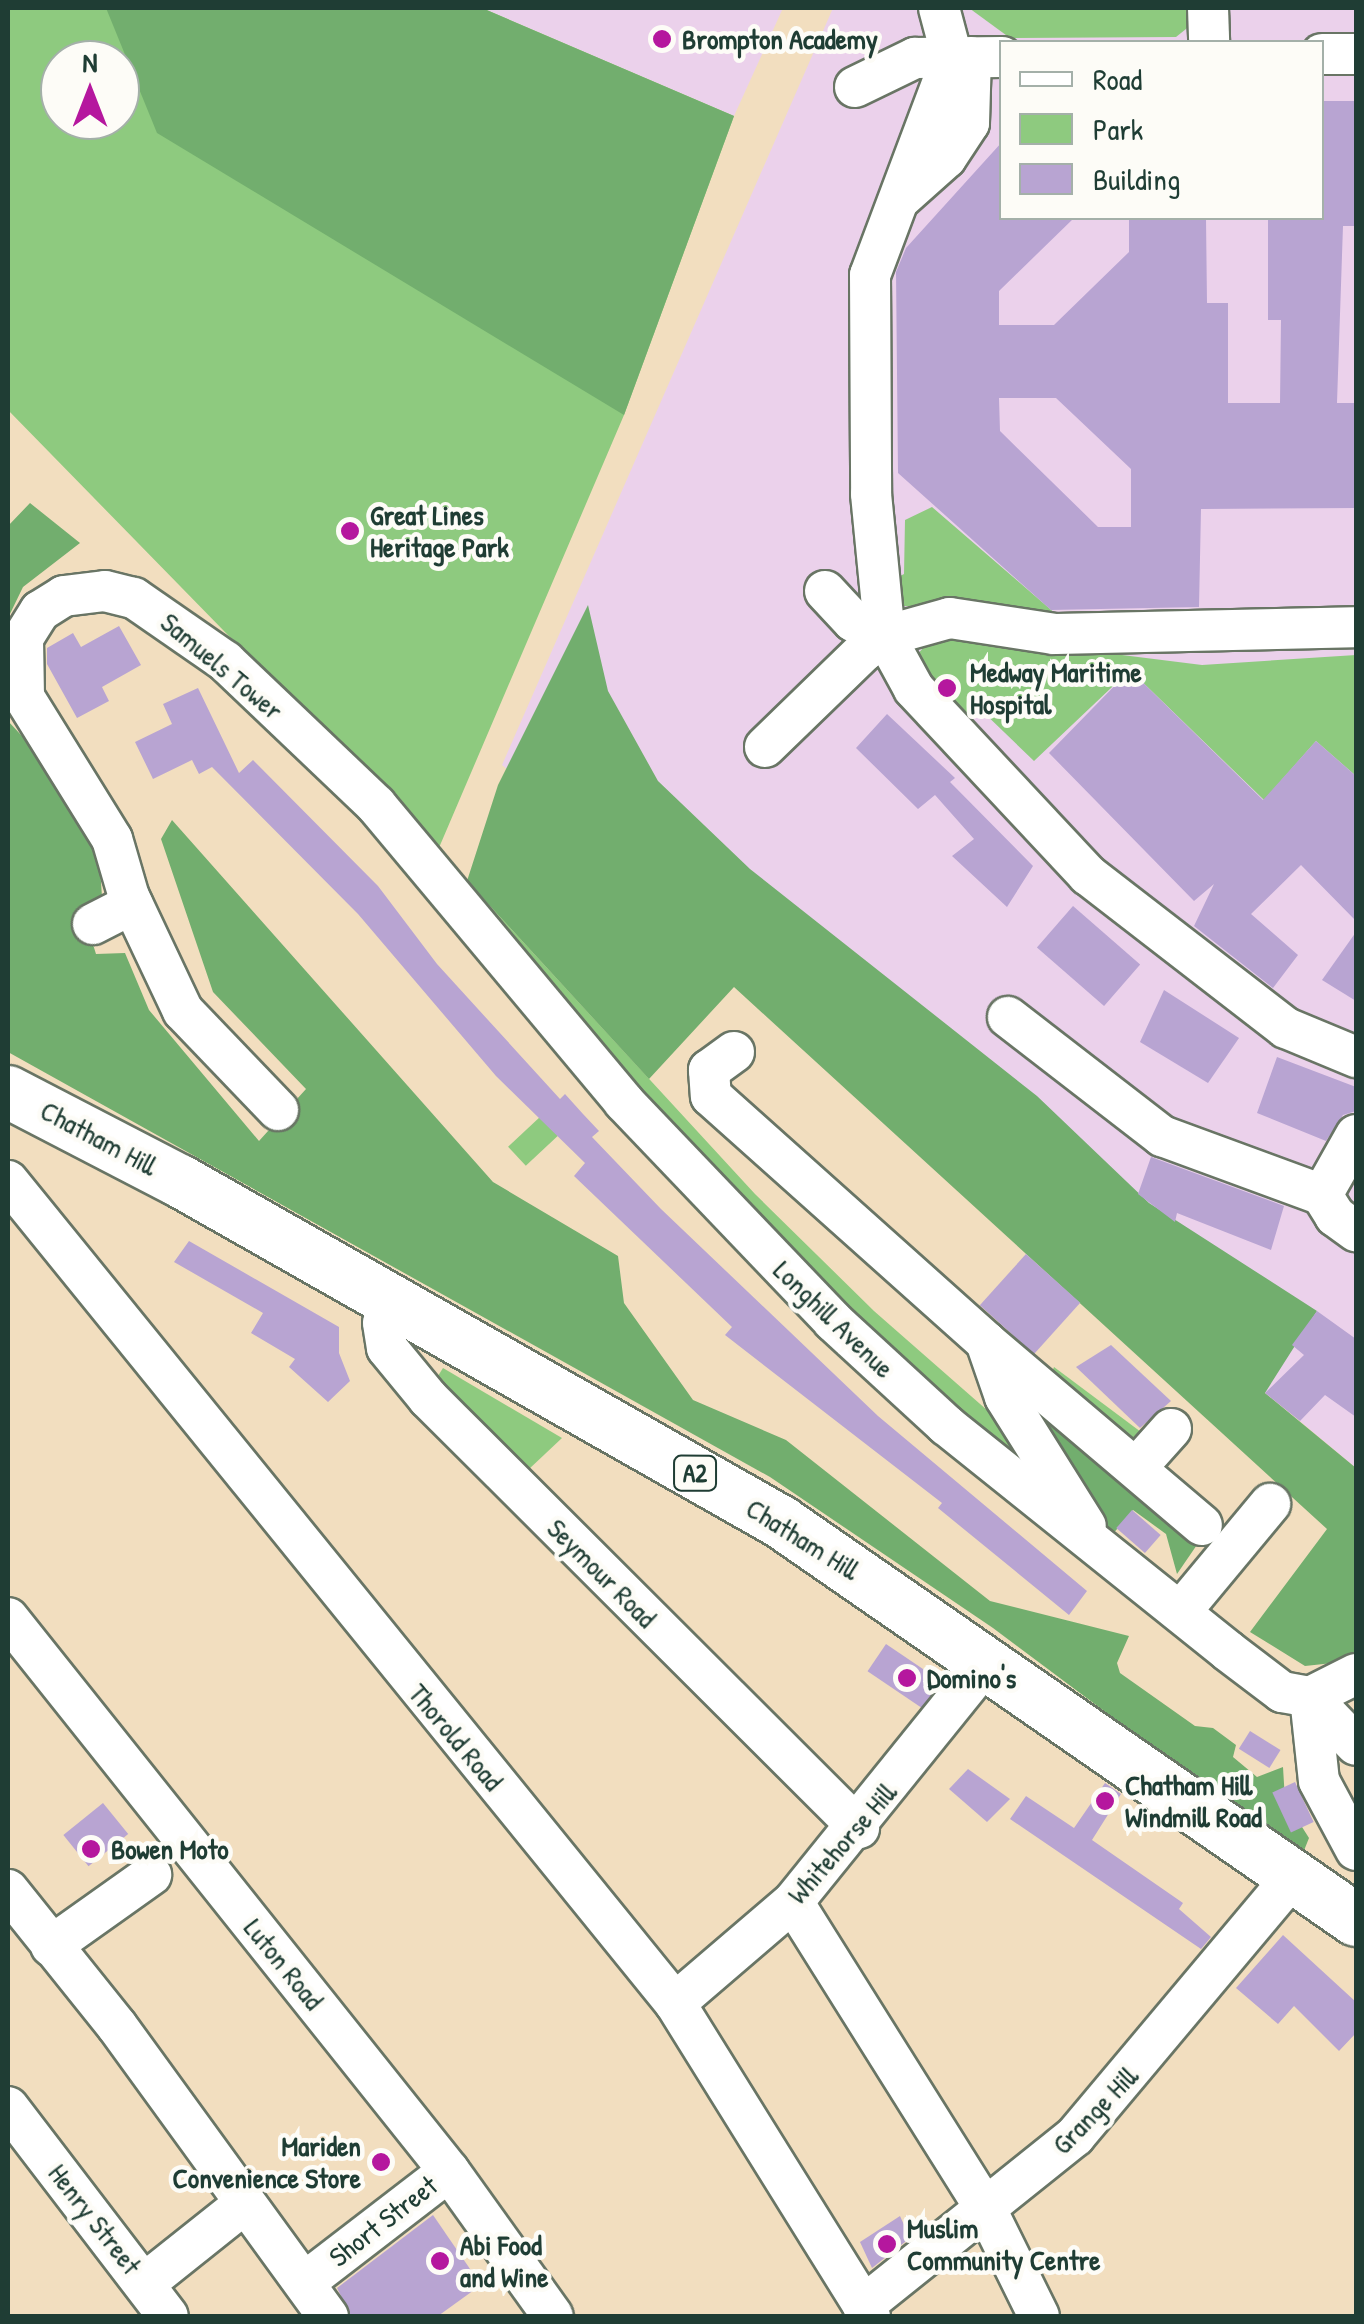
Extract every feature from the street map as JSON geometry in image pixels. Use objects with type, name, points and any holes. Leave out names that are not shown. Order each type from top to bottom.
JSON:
[{"type":"main road","name":"Chatham Hill","points":[[8,1092],[393,1300],[780,1522],[987,1662],[1291,1879],[1356,1920]]},
{"type":"street","points":[[939,8],[975,57]]},
{"type":"street","points":[[1208,8],[1209,40]]},
{"type":"street","points":[[1324,54],[1356,54]]},
{"type":"street","points":[[855,87],[915,58],[975,57]]},
{"type":"street","points":[[975,57],[903,173],[901,198],[876,247],[870,274],[871,494],[885,636],[914,689],[1088,876],[1286,1028],[1356,1057]]},
{"type":"street","name":"Samuels Tower","points":[[278,1110],[186,1016],[132,904],[102,822],[21,690],[21,646],[40,611],[88,590],[142,602],[225,661],[314,742]]},
{"type":"street","points":[[826,591],[853,621],[885,636]]},
{"type":"street","points":[[765,747],[885,636],[950,618],[1054,634],[1356,627]]},
{"type":"street","name":"Longhill Avenue","points":[[314,742],[416,850],[624,1102],[722,1210],[946,1425],[1282,1692],[1310,1697]]},
{"type":"street","points":[[93,924],[132,904]]},
{"type":"street","points":[[1008,1017],[1162,1136],[1322,1195],[1335,1216],[1356,1231]]},
{"type":"street","points":[[734,1052],[709,1070],[712,1096],[986,1342],[1202,1525]]},
{"type":"street","points":[[1322,1195],[1356,1135]]},
{"type":"street","name":"Thorold Road","points":[[8,1181],[675,2003],[866,2311]]},
{"type":"street","name":"Seymour Road","points":[[393,1300],[383,1323],[386,1348],[428,1398],[859,1828]]},
{"type":"street","points":[[986,1342],[1005,1397],[1096,1542]]},
{"type":"street","points":[[1137,1467],[1171,1429]]},
{"type":"street","points":[[1182,1610],[1270,1504]]},
{"type":"street","name":"Luton Road","points":[[8,1618],[449,2171],[553,2316]]},
{"type":"street","name":"Whitehorse Hill","points":[[675,2003],[793,1902],[859,1828],[987,1662]]},
{"type":"street","points":[[1310,1697],[1356,1674]]},
{"type":"street","points":[[1310,1697],[1356,1745]]},
{"type":"street","points":[[1310,1697],[1318,1781],[1356,1850]]},
{"type":"street","points":[[51,1946],[151,1875]]},
{"type":"street","name":"Grange Hill","points":[[866,2311],[1075,2136],[1291,1879]]},
{"type":"street","points":[[8,1890],[117,2026],[328,2316]]},
{"type":"street","points":[[793,1902],[987,2211],[1039,2316]]},
{"type":"street","name":"Henry Street","points":[[8,2108],[168,2316]]},
{"type":"street","name":"Short Street","points":[[318,2272],[449,2171]]},
{"type":"street","name":"Henry Street","points":[[145,2283],[244,2204]]},
{"type":"shaded area","name":"Brompton Academy","points":[[482,8],[783,8],[734,116]]},
{"type":"shaded area","name":"Medway Maritime Hospital","points":[[833,8],[1356,8],[1356,1468],[902,1088],[502,765]]},
{"type":"green space","name":"Great Lines Heritage Park","points":[[8,8],[482,8],[734,116],[624,415],[438,850],[8,410]]},
{"type":"green space","points":[[106,8],[482,8],[734,116],[624,415],[157,133],[140,91],[140,40],[119,40]]},
{"type":"green space","points":[[969,8],[1192,8],[1191,25],[1176,37],[1010,38]]},
{"type":"green space","points":[[30,503],[80,543],[23,587],[8,618],[8,526]]},
{"type":"green space","points":[[932,507],[1057,615],[903,606],[896,578],[904,574],[905,520]]},
{"type":"green space","points":[[588,605],[608,691],[658,781],[750,869],[1037,1096],[1149,1203],[1317,1311],[1265,1393],[1356,1468],[1356,1651],[1342,1662],[1305,1666],[1250,1632],[1327,1529],[734,987],[649,1079],[467,881],[498,785]]},
{"type":"green space","points":[[931,639],[1003,640],[1202,665],[1356,655],[1356,776],[1316,741],[1264,800],[1130,670],[1034,761],[978,707],[960,726],[916,656]]},
{"type":"green space","points":[[8,721],[62,779],[99,852],[102,897],[84,916],[96,954],[125,953],[149,1010],[259,1141],[306,1089],[213,992],[161,839],[172,820],[493,1182],[618,1256],[624,1303],[693,1400],[786,1440],[990,1601],[1129,1636],[1117,1663],[1120,1673],[1195,1726],[1213,1728],[1236,1745],[1233,1757],[1257,1777],[1283,1767],[1285,1800],[1309,1838],[1301,1858],[993,1628],[770,1477],[8,1052]]},
{"type":"green space","points":[[467,881],[755,1194],[874,1311],[1036,1453],[1065,1501],[871,1333],[692,1152],[460,886]]},
{"type":"green space","points":[[541,1116],[559,1135],[526,1166],[508,1147]]},
{"type":"green space","points":[[1054,1367],[1145,1435],[1138,1447],[1050,1377]]},
{"type":"green space","points":[[443,1368],[562,1438],[528,1470],[438,1376]]},
{"type":"green space","points":[[1056,1409],[1203,1536],[1177,1574],[1166,1534],[1133,1510],[1112,1535],[1043,1424]]},
{"type":"building","points":[[1324,101],[1356,101],[1356,226],[1343,226],[1337,403],[1356,403],[1356,508],[1201,509],[1199,607],[1051,610],[898,473],[896,272],[906,248],[999,145],[999,220],[1072,220],[999,291],[999,325],[1054,325],[1129,252],[1129,220],[1206,220],[1207,303],[1228,303],[1228,403],[1280,403],[1281,320],[1268,320],[1268,220],[1324,220]],"holes":[[[999,398],[1056,398],[1131,469],[1131,527],[1098,527],[1000,431]]]},
{"type":"building","points":[[119,626],[141,665],[102,687],[109,701],[77,718],[47,664],[47,648],[73,633],[81,647]]},
{"type":"building","points":[[1130,670],[1263,800],[1316,741],[1356,776],[1356,921],[1301,865],[1251,914],[1298,955],[1273,988],[1194,926],[1214,884],[1194,901],[1049,753]]},
{"type":"building","points":[[198,688],[239,773],[253,760],[378,886],[437,964],[560,1099],[565,1094],[599,1131],[592,1137],[661,1209],[878,1416],[1087,1591],[1069,1615],[938,1508],[942,1503],[725,1335],[732,1327],[574,1176],[585,1163],[496,1076],[358,914],[212,767],[199,774],[192,760],[153,779],[135,742],[172,724],[163,704]]},
{"type":"building","points":[[887,714],[955,778],[950,782],[1033,866],[1007,907],[952,856],[974,839],[935,795],[918,809],[856,748]]},
{"type":"building","points":[[1073,906],[1140,964],[1104,1006],[1037,948]]},
{"type":"building","points":[[1356,932],[1356,1001],[1322,980]]},
{"type":"building","points":[[1164,990],[1239,1038],[1208,1083],[1140,1042]]},
{"type":"building","points":[[1277,1057],[1356,1087],[1356,1111],[1343,1115],[1326,1141],[1257,1113]]},
{"type":"building","points":[[1151,1157],[1284,1206],[1271,1250],[1177,1213],[1175,1222],[1138,1194]]},
{"type":"building","points":[[189,1241],[339,1327],[339,1353],[350,1381],[328,1402],[289,1367],[295,1359],[251,1333],[263,1313],[174,1262]]},
{"type":"building","points":[[1026,1254],[1080,1303],[1034,1354],[980,1305]]},
{"type":"building","points":[[1317,1311],[1356,1339],[1356,1417],[1325,1395],[1300,1421],[1265,1393],[1304,1355],[1292,1345]]},
{"type":"building","points":[[1111,1345],[1171,1401],[1140,1428],[1076,1367]]},
{"type":"building","points":[[1132,1510],[1161,1535],[1145,1553],[1116,1528]]},
{"type":"building","name":"Domino's","points":[[886,1644],[941,1681],[922,1708],[868,1671]]},
{"type":"building","points":[[1250,1731],[1281,1750],[1269,1768],[1239,1749]]},
{"type":"building","points":[[968,1769],[1010,1799],[987,1822],[949,1789]]},
{"type":"building","points":[[1295,1782],[1314,1822],[1291,1832],[1272,1793]]},
{"type":"building","points":[[1105,1783],[1121,1794],[1092,1840],[1183,1903],[1179,1909],[1211,1937],[1201,1949],[1010,1819],[1026,1796],[1074,1828]]},
{"type":"building","name":"Bowen Moto","points":[[103,1803],[128,1834],[89,1866],[63,1835]]},
{"type":"building","points":[[1283,1935],[1356,2002],[1356,2033],[1339,2051],[1294,2006],[1278,2024],[1236,1988]]},
{"type":"building","points":[[433,2215],[481,2285],[438,2316],[351,2316],[337,2288]]},
{"type":"building","name":"Muslim Community Centre","points":[[900,2216],[910,2238],[872,2268],[860,2242]]},
{"type":"place","name":"Brompton Academy","points":[[662,39]]},
{"type":"place","name":"Great Lines Heritage Park","points":[[350,531]]},
{"type":"place","name":"Medway Maritime Hospital","points":[[947,688]]},
{"type":"place","name":"Domino's","points":[[907,1678]]},
{"type":"place","name":"Chatham Hill Windmill Road","points":[[1105,1801]]},
{"type":"place","name":"Bowen Moto","points":[[91,1849]]},
{"type":"place","name":"Mariden Convenience Store","points":[[381,2162]]},
{"type":"place","name":"Muslim Community Centre","points":[[887,2244]]},
{"type":"place","name":"Abi Food and Wine","points":[[440,2261]]}]
